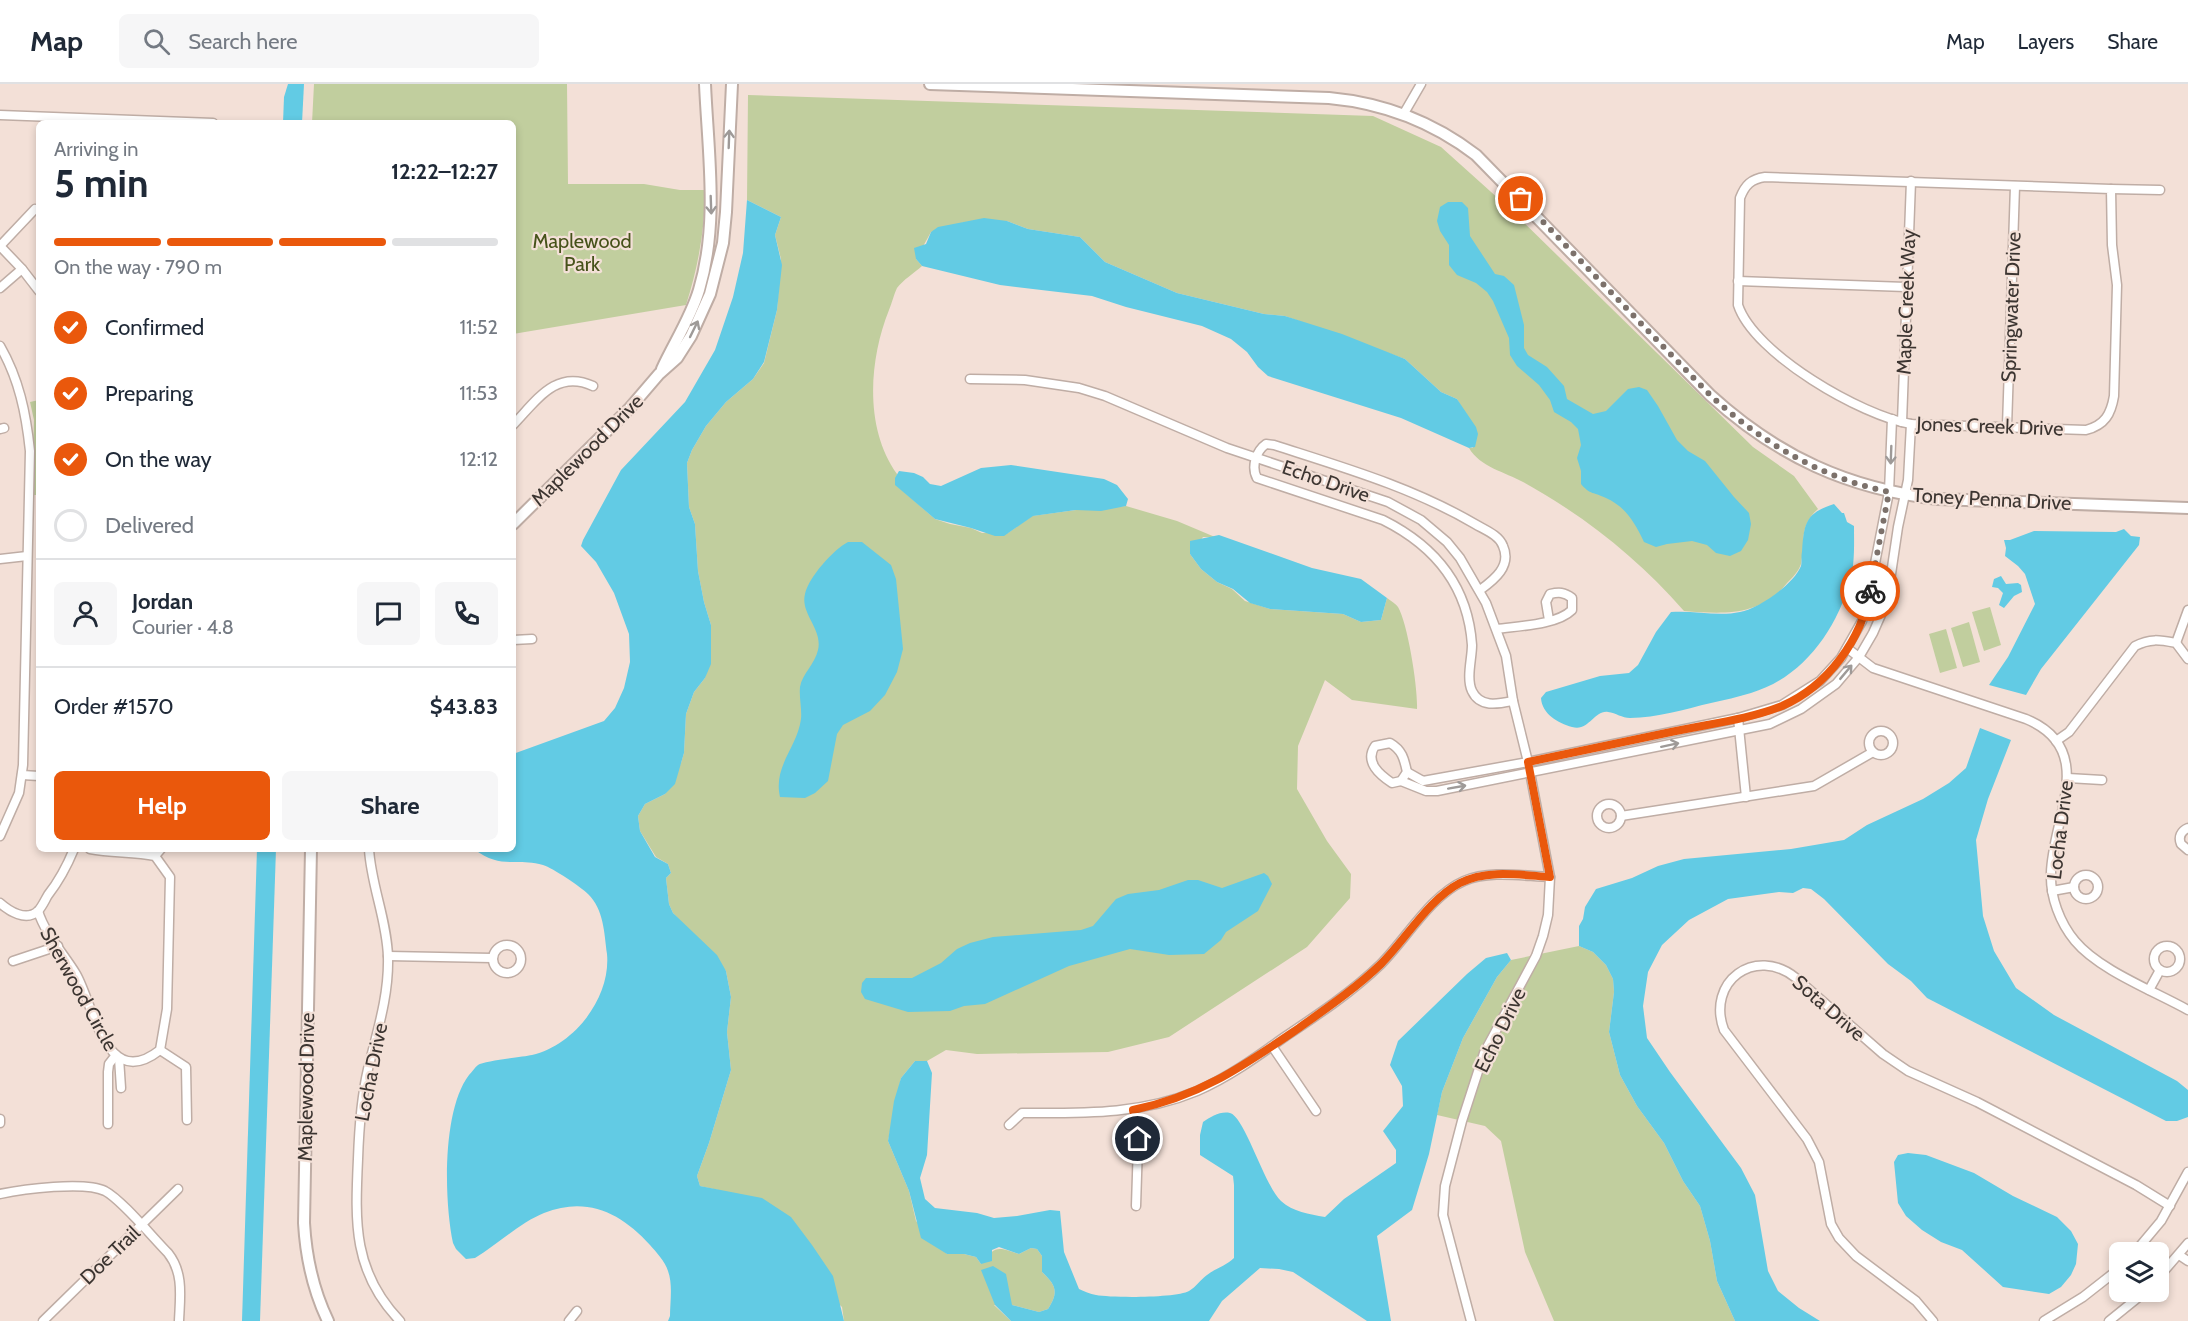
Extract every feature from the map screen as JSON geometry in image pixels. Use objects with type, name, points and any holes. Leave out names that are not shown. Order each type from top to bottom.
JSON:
[{"type":"street","name":"Maplewood Drive","points":[[659,374],[699,291],[707,252],[711,218],[705,84]]},
{"type":"street","name":"Maplewood Drive","points":[[516,521],[629,409],[659,374],[677,358],[691,336],[710,294],[723,243],[732,84]]},
{"type":"street","name":"Toney Penna Drive","points":[[930,84],[1329,98],[1369,103],[1442,131],[1489,166],[1710,395],[1752,431],[1799,459],[1824,471],[1905,495],[1938,499],[2188,508]]},
{"type":"street","points":[[1403,115],[1422,84]]},
{"type":"street","points":[[0,115],[112,120]]},
{"type":"street","name":"Jones Creek Drive","points":[[2111,189],[2111,240],[2117,285],[2114,396],[2112,410],[2102,424],[2086,430],[1907,423],[1892,419],[1802,374],[1773,350],[1741,316],[1737,295],[1740,198],[1743,189],[1756,178],[2160,190]]},
{"type":"street","name":"Maple Creek Way","points":[[1530,773],[1770,724],[1801,709],[1836,684],[1858,657],[1873,633],[1887,601],[1908,480],[1906,287],[1911,181]]},
{"type":"street","name":"Springwater Drive","points":[[2007,427],[2015,186]]},
{"type":"street","points":[[34,209],[0,246],[36,287]]},
{"type":"street","points":[[0,288],[22,269]]},
{"type":"street","points":[[1738,281],[1906,287]]},
{"type":"street","points":[[0,345],[19,387],[30,451],[22,775],[19,793],[0,836]]},
{"type":"street","name":"Echo Drive","points":[[970,379],[1025,380],[1079,388],[1130,405],[1193,435],[1372,496],[1409,513],[1432,528],[1460,558],[1480,590],[1506,656],[1513,701],[1528,762],[1550,877],[1548,915],[1543,936],[1536,956],[1484,1053],[1462,1121],[1445,1186],[1443,1215],[1471,1321]]},
{"type":"street","points":[[516,421],[555,384],[575,380],[593,386]]},
{"type":"street","points":[[1407,772],[1423,781],[1528,762],[1738,718],[1782,705],[1820,681],[1847,648],[1862,621],[1868,604],[1889,492],[1892,419]]},
{"type":"street","points":[[1480,590],[1502,571],[1505,559],[1504,547],[1498,538],[1443,506],[1371,477],[1274,445],[1266,444],[1262,447],[1256,458],[1254,470],[1257,478],[1383,520],[1403,530],[1433,554],[1455,585],[1467,614],[1472,652],[1471,689],[1479,699],[1490,704],[1513,701]]},
{"type":"street","points":[[0,559],[27,556]]},
{"type":"street","points":[[2176,643],[2188,610]]},
{"type":"street","points":[[1497,629],[1550,620]]},
{"type":"street","points":[[516,640],[532,639]]},
{"type":"street","points":[[1847,648],[1873,668],[2034,722],[2056,741],[2069,732],[2135,646],[2147,640],[2176,643],[2188,659]]},
{"type":"street","points":[[1738,718],[1746,797]]},
{"type":"street","name":"Locha Drive","points":[[2056,741],[2063,756],[2068,778],[2051,863],[2052,891],[2058,913],[2075,941],[2099,962],[2188,1010]]},
{"type":"street","points":[[1401,781],[1407,772],[1399,748],[1390,743],[1381,744],[1372,750],[1371,759],[1374,769],[1392,783],[1401,781],[1426,791],[1437,791],[1530,773]]},
{"type":"street","points":[[1621,816],[1814,786],[1873,752]]},
{"type":"street","points":[[22,775],[36,776]]},
{"type":"street","points":[[2068,778],[2102,780]]},
{"type":"street","points":[[2188,828],[2180,837],[2181,844],[2188,850]]},
{"type":"street","name":"Sherwood Circle","points":[[0,903],[19,915],[28,916],[38,911],[59,881],[73,852]]},
{"type":"street","points":[[104,852],[122,852]]},
{"type":"street","points":[[158,852],[170,877],[167,1009],[160,1050],[186,1067],[188,1120]]},
{"type":"street","name":"Maplewood Drive","points":[[311,852],[304,1223],[309,1264],[315,1289],[328,1321]]},
{"type":"street","name":"Locha Drive","points":[[370,852],[388,956],[384,1008],[368,1068],[360,1117],[356,1214],[358,1242],[368,1274],[384,1302],[400,1321]]},
{"type":"street","points":[[1009,1125],[1022,1113],[1098,1113],[1133,1110],[1165,1103],[1199,1090],[1222,1079],[1272,1046],[1359,984],[1394,950],[1435,902],[1450,889],[1467,880],[1486,875],[1550,877]]},
{"type":"street","points":[[2052,891],[2074,887]]},
{"type":"street","name":"Sherwood Circle","points":[[38,911],[42,923],[78,977],[107,1047],[117,1057],[136,1061],[146,1059],[160,1050]]},
{"type":"street","points":[[13,961],[58,946]]},
{"type":"street","points":[[388,956],[492,958]]},
{"type":"street","name":"Sota Drive","points":[[1933,1321],[1916,1301],[1856,1256],[1839,1238],[1831,1224],[1819,1162],[1808,1139],[1724,1030],[1720,1018],[1724,987],[1734,976],[1745,969],[1763,965],[1782,969],[1796,978],[1883,1054],[1908,1071],[1977,1102],[2136,1185],[2170,1206]]},
{"type":"street","points":[[2150,990],[2160,969]]},
{"type":"street","points":[[1272,1046],[1316,1111]]},
{"type":"street","points":[[117,1057],[121,1088]]},
{"type":"street","points":[[108,1124],[109,1064],[117,1057]]},
{"type":"street","points":[[1133,1110],[1138,1144],[1136,1206]]},
{"type":"street","points":[[2144,1242],[2156,1229],[2188,1173]]},
{"type":"street","points":[[0,1194],[38,1188],[95,1188],[106,1192],[168,1253],[176,1265],[180,1278],[179,1321]]},
{"type":"street","name":"Doe Trail","points":[[43,1321],[178,1189]]},
{"type":"street","points":[[2169,1266],[2188,1243]]},
{"type":"street","points":[[2179,1255],[2188,1262]]},
{"type":"street","points":[[2044,1321],[2083,1297],[2109,1277]]},
{"type":"street","points":[[2109,1321],[2133,1302]]},
{"type":"street","points":[[569,1321],[577,1311]]},
{"type":"green space","name":"Maplewood Park","points":[[314,84],[567,84],[568,184],[644,184],[680,190],[705,190],[700,248],[686,305],[516,333],[516,120],[312,120]]},
{"type":"green space","points":[[748,95],[1373,116],[1441,147],[1510,209],[1753,447],[1794,476],[1818,509],[1805,528],[1800,567],[1776,594],[1753,608],[1740,611],[1713,613],[1684,611],[1643,568],[1598,531],[1539,491],[1493,468],[1474,455],[1469,448],[1473,448],[1465,413],[1457,399],[1441,392],[1405,359],[1285,316],[1264,314],[1177,293],[1105,262],[1080,237],[1028,229],[1007,221],[965,222],[931,232],[916,259],[922,266],[902,282],[896,290],[877,350],[873,394],[875,415],[886,456],[897,474],[896,485],[935,519],[982,533],[1008,533],[1032,516],[1126,506],[1177,521],[1215,537],[1203,537],[1190,554],[1201,569],[1217,582],[1232,589],[1245,601],[1270,609],[1343,614],[1361,622],[1381,620],[1387,598],[1398,607],[1402,615],[1412,657],[1417,700],[1417,709],[1352,700],[1325,680],[1298,746],[1297,789],[1327,841],[1351,874],[1350,898],[1307,947],[1169,1037],[1108,1052],[977,1054],[946,1050],[927,1061],[915,1061],[901,1078],[888,1141],[909,1191],[916,1221],[947,1254],[976,1257],[981,1264],[990,1253],[997,1249],[1019,1254],[1031,1248],[1037,1249],[1042,1256],[1042,1272],[1053,1285],[1054,1298],[1048,1309],[1039,1312],[1012,1305],[994,1305],[1011,1321],[844,1321],[842,1307],[718,1190],[700,1186],[697,1176],[731,1070],[727,1032],[731,997],[726,971],[673,913],[669,904],[666,878],[671,873],[668,864],[656,857],[640,831],[638,816],[645,804],[665,794],[681,763],[684,753],[686,714],[694,692],[705,678],[711,625],[698,571],[695,524],[689,507],[687,463],[706,426],[726,402],[753,379],[764,363],[777,310],[781,259],[775,235],[781,217],[747,200]]},
{"type":"green space","points":[[36,401],[36,495],[32,495],[34,420],[30,402]]},
{"type":"green space","points":[[1990,607],[2001,645],[1984,651],[1972,612]]},
{"type":"green space","points":[[1969,622],[1980,662],[1963,667],[1951,628]]},
{"type":"green space","points":[[1946,629],[1957,668],[1940,673],[1929,634]]},
{"type":"green space","points":[[1579,946],[1593,952],[1606,965],[1613,979],[1614,992],[1609,1032],[1620,1075],[1637,1106],[1664,1143],[1683,1181],[1700,1206],[1710,1241],[1717,1281],[1735,1321],[1554,1321],[1525,1252],[1501,1141],[1485,1126],[1437,1115],[1442,1092],[1463,1038],[1497,977],[1511,960]]},
{"type":"water","points":[[288,84],[304,84],[302,120],[283,120],[284,97]]},
{"type":"water","points":[[747,200],[781,217],[775,235],[782,265],[777,310],[764,362],[753,379],[726,402],[706,426],[687,463],[689,507],[695,524],[698,571],[711,625],[711,664],[705,678],[694,692],[686,714],[684,753],[675,784],[665,794],[645,804],[638,816],[640,831],[655,857],[668,864],[671,873],[666,878],[669,904],[673,913],[717,955],[726,971],[731,997],[727,1032],[731,1070],[697,1176],[700,1186],[762,1198],[791,1217],[833,1276],[844,1321],[668,1321],[671,1288],[667,1267],[639,1234],[615,1216],[589,1207],[560,1208],[535,1217],[475,1258],[466,1259],[453,1243],[448,1204],[450,1132],[460,1091],[469,1075],[482,1064],[532,1055],[548,1050],[562,1041],[587,1017],[603,987],[607,970],[604,930],[597,907],[588,894],[567,878],[543,865],[500,861],[479,852],[516,852],[516,753],[604,721],[615,708],[624,688],[630,662],[629,634],[614,593],[596,562],[581,546],[621,470],[685,402],[715,350],[733,297],[743,253]]},
{"type":"water","points":[[1448,202],[1462,202],[1468,208],[1470,236],[1495,274],[1504,276],[1514,285],[1524,325],[1524,348],[1528,355],[1547,367],[1564,386],[1567,399],[1593,414],[1606,411],[1628,389],[1639,387],[1647,390],[1677,440],[1688,451],[1705,461],[1749,513],[1751,524],[1748,540],[1741,551],[1730,556],[1716,553],[1707,545],[1692,541],[1656,547],[1644,542],[1633,522],[1619,506],[1584,488],[1581,484],[1581,471],[1577,458],[1581,445],[1578,429],[1554,412],[1550,400],[1539,385],[1517,366],[1510,355],[1509,338],[1487,292],[1476,283],[1457,275],[1449,265],[1449,245],[1437,221],[1440,207]]},
{"type":"water","points":[[984,218],[1007,221],[1028,229],[1080,237],[1105,262],[1177,293],[1264,314],[1285,316],[1342,334],[1405,359],[1441,392],[1457,399],[1476,427],[1478,434],[1475,447],[1469,448],[1401,418],[1268,376],[1247,352],[1231,339],[1202,326],[1092,296],[1000,285],[922,266],[916,259],[914,248],[926,244],[931,232],[938,227]]},
{"type":"water","points":[[1011,465],[1104,479],[1117,485],[1128,499],[1126,506],[1101,511],[1076,510],[1033,516],[1004,536],[995,536],[935,519],[895,485],[895,478],[899,471],[914,473],[923,477],[930,484],[941,486],[981,468]]},
{"type":"water","points":[[1834,504],[1844,513],[1847,522],[1854,526],[1852,574],[1844,600],[1826,634],[1801,664],[1786,676],[1751,693],[1661,715],[1630,718],[1603,712],[1578,728],[1556,720],[1544,709],[1541,698],[1546,692],[1600,676],[1629,673],[1638,665],[1656,632],[1671,612],[1723,614],[1740,612],[1775,595],[1791,580],[1801,566],[1805,527],[1808,521],[1817,511]]},
{"type":"water","points":[[2124,529],[2131,536],[2140,537],[2139,545],[2041,669],[2026,695],[1989,685],[2008,657],[2035,604],[2025,574],[2005,556],[2004,540],[2034,531],[2116,532]]},
{"type":"water","points":[[1219,535],[1312,568],[1361,579],[1387,598],[1381,620],[1361,622],[1343,614],[1270,609],[1250,603],[1233,589],[1217,582],[1201,569],[1190,554],[1190,541]]},
{"type":"water","points":[[848,542],[862,542],[891,565],[896,579],[903,649],[897,672],[885,695],[870,711],[843,725],[837,734],[828,781],[815,793],[805,798],[780,797],[780,776],[801,719],[801,682],[814,660],[819,642],[806,608],[805,594],[811,580],[822,565]]},
{"type":"water","points":[[2001,576],[2006,584],[2021,585],[2022,592],[2014,596],[2004,608],[1999,605],[2003,593],[1998,588],[1992,587],[1994,579]]},
{"type":"water","points":[[1980,728],[2011,740],[1988,799],[1976,840],[1983,916],[1994,951],[2016,988],[2054,1015],[2177,1081],[2188,1090],[2188,1117],[2177,1121],[2166,1121],[1927,998],[1911,981],[1888,964],[1824,899],[1811,889],[1803,888],[1793,893],[1779,892],[1728,899],[1689,920],[1662,945],[1648,972],[1643,1006],[1647,1038],[1741,1168],[1755,1195],[1768,1271],[1778,1291],[1820,1321],[1735,1321],[1717,1281],[1710,1241],[1700,1206],[1683,1181],[1664,1143],[1637,1106],[1620,1075],[1609,1032],[1614,992],[1613,979],[1606,965],[1593,952],[1579,946],[1579,926],[1585,907],[1596,889],[1684,859],[1791,849],[1844,840],[1867,825],[1923,799],[1949,783],[1966,768]]},
{"type":"water","points":[[257,852],[276,852],[260,1321],[242,1321]]},
{"type":"water","points":[[1264,873],[1272,884],[1258,911],[1226,932],[1221,940],[1204,954],[1169,955],[1130,949],[1069,966],[985,1004],[964,1006],[950,1011],[908,1012],[865,999],[861,992],[862,983],[866,978],[912,978],[941,963],[957,949],[970,943],[993,937],[1081,930],[1093,926],[1116,899],[1128,894],[1159,890],[1188,880],[1198,880],[1222,888]]},
{"type":"water","points":[[1507,953],[1511,960],[1497,977],[1463,1038],[1442,1092],[1429,1154],[1412,1210],[1377,1236],[1391,1321],[1367,1321],[1293,1272],[1260,1268],[1222,1301],[1209,1321],[1011,1321],[995,1305],[981,1270],[993,1266],[1006,1274],[1012,1305],[1039,1312],[1048,1309],[1055,1293],[1053,1285],[1042,1272],[1042,1256],[1037,1249],[1031,1248],[1019,1254],[999,1247],[992,1250],[992,1261],[981,1264],[976,1257],[947,1254],[921,1238],[909,1191],[888,1141],[894,1101],[901,1078],[915,1061],[927,1061],[932,1073],[927,1155],[920,1178],[925,1199],[935,1208],[977,1213],[994,1218],[1050,1210],[1060,1211],[1064,1252],[1079,1289],[1096,1295],[1129,1297],[1172,1295],[1189,1291],[1207,1275],[1234,1258],[1233,1176],[1200,1155],[1200,1135],[1203,1122],[1223,1113],[1230,1113],[1236,1117],[1268,1181],[1281,1201],[1307,1214],[1325,1217],[1344,1199],[1396,1163],[1396,1150],[1383,1131],[1403,1106],[1402,1086],[1390,1065],[1398,1041],[1486,958]]},
{"type":"water","points":[[1908,1153],[1926,1155],[1974,1173],[2013,1196],[2057,1217],[2071,1231],[2078,1244],[2076,1264],[2071,1275],[2061,1287],[2049,1294],[2003,1287],[1962,1250],[1941,1242],[1922,1230],[1906,1216],[1898,1203],[1894,1162],[1898,1155]]},
{"type":"way so far","points":[[1521,199],[1710,395],[1752,431],[1775,446],[1824,471],[1889,492],[1870,591]]},
{"type":"route","points":[[1138,1139],[1133,1110],[1165,1103],[1222,1079],[1336,1002],[1381,964],[1435,902],[1461,882],[1479,876],[1492,875],[1550,877],[1528,762],[1738,718],[1782,705],[1820,681],[1841,658],[1862,621],[1870,591]]}]
